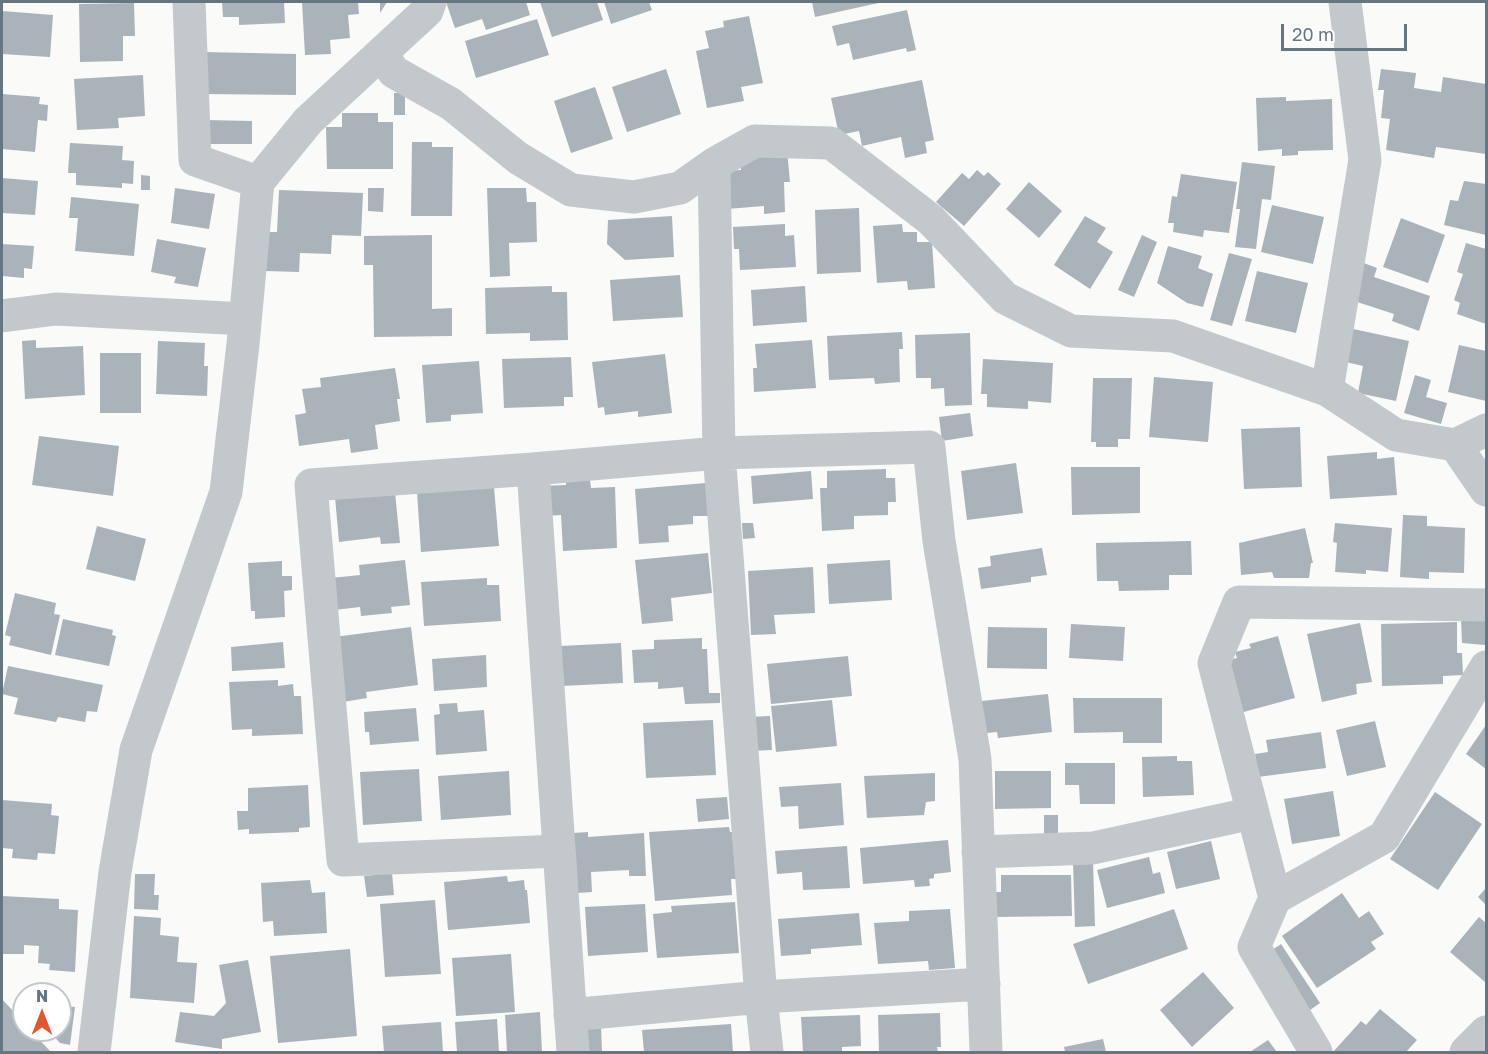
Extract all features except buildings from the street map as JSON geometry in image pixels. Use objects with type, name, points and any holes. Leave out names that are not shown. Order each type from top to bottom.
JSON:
[{"type":"street","points":[[189,2],[195,160],[258,182]]},
{"type":"street","points":[[94,1053],[115,872],[136,750],[226,492],[258,182],[308,121],[427,11],[430,2]]},
{"type":"street","points":[[1327,390],[1365,160],[1345,2]]},
{"type":"street","points":[[381,54],[394,72],[451,104],[518,158],[571,190],[634,197],[680,188],[714,164],[755,141],[831,143],[931,220],[1005,298],[1071,331],[1173,336],[1327,390],[1396,435],[1455,445],[1486,430]]},
{"type":"street","points":[[714,164],[719,453],[767,1053]]},
{"type":"street","points":[[2,316],[56,309],[245,319]]},
{"type":"street","points":[[1455,445],[1486,490]]},
{"type":"street","points":[[559,851],[343,860],[311,485],[719,453],[929,447],[939,541],[975,759],[986,1053]]},
{"type":"street","points":[[533,469],[573,1053]]},
{"type":"street","points":[[1275,898],[1214,663],[1239,602],[1486,605]]},
{"type":"street","points":[[1316,1053],[1254,946],[1275,898],[1384,837],[1486,667]]},
{"type":"street","points":[[978,852],[1093,848],[1253,813]]},
{"type":"street","points":[[570,1014],[761,997],[984,984]]},
{"type":"street","points":[[1466,1053],[1486,1032]]}]
